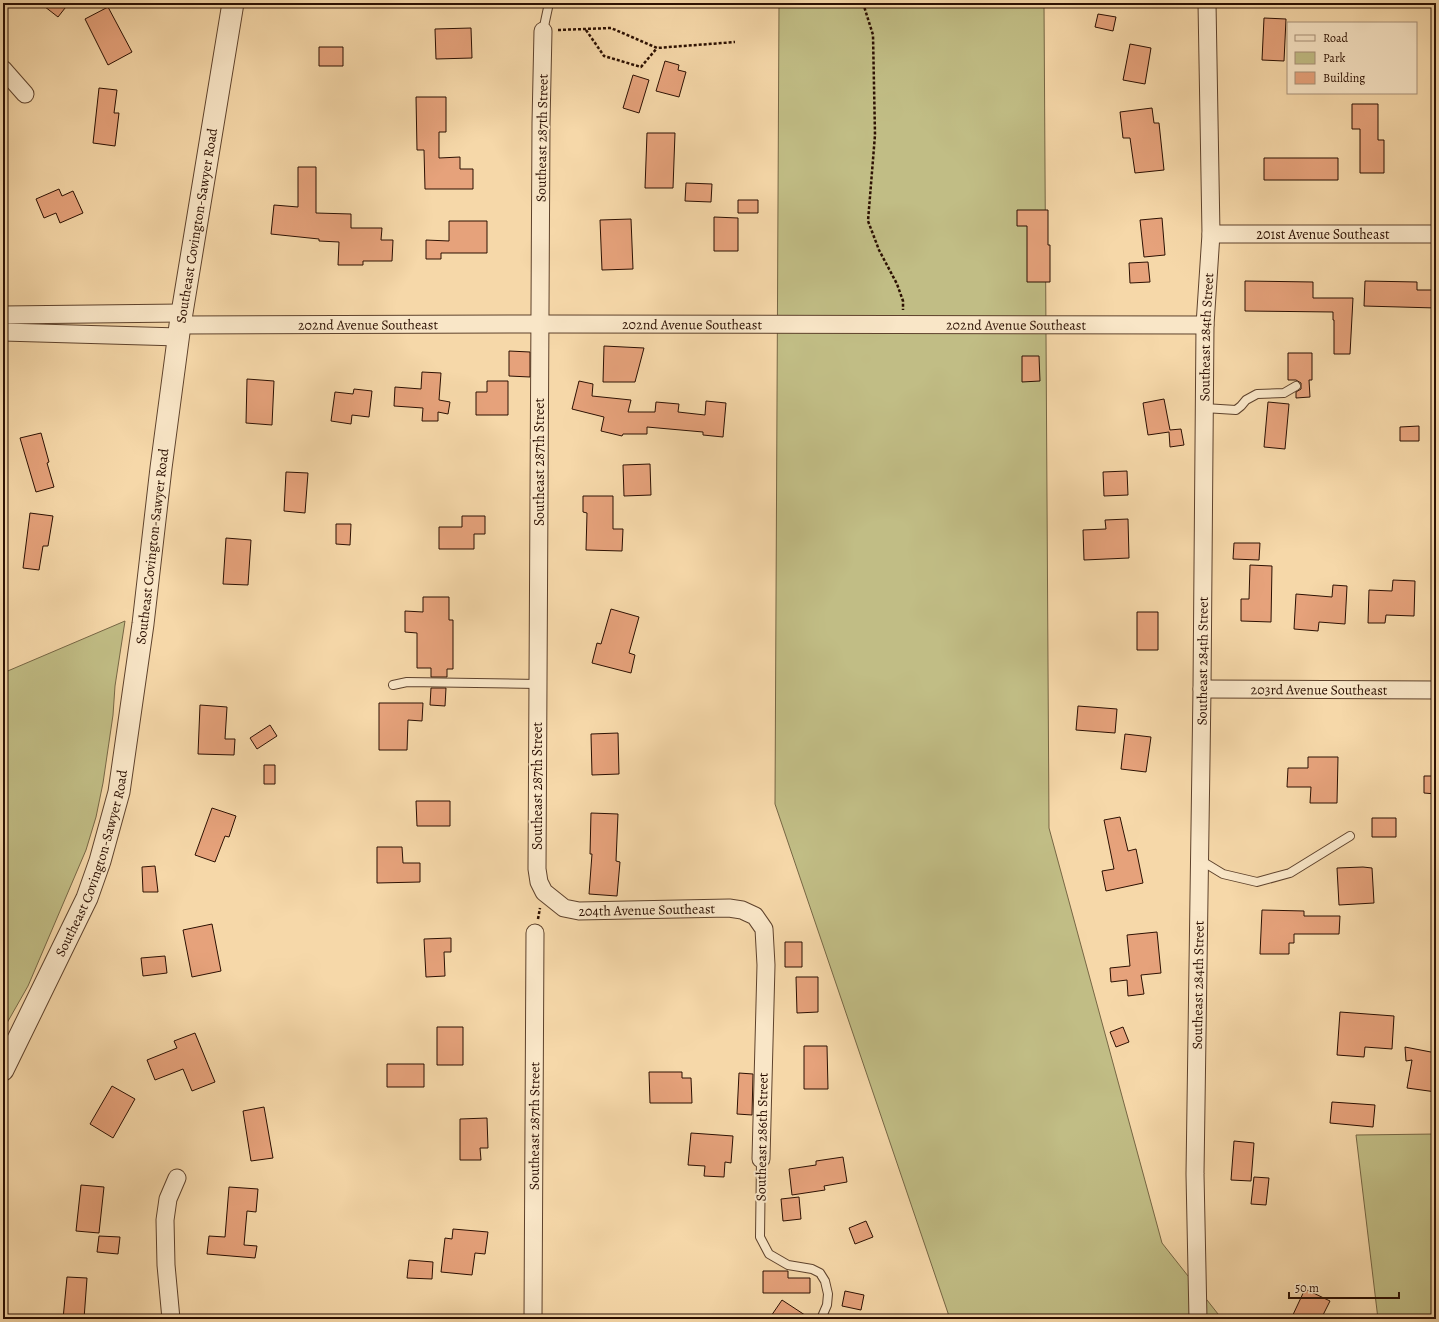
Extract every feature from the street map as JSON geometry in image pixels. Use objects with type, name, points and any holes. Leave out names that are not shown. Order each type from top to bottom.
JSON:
[{"type":"street","name":"Southeast Covington-Sawyer Road","points":[[3,1070],[87,898],[100,861],[119,792],[143,624],[161,468],[180,325],[233,3]]},
{"type":"street","name":"Southeast 284th Street","points":[[1198,1319],[1195,1174],[1202,689],[1204,325],[1211,234],[1207,3]]},
{"type":"street","name":"Southeast 287th Street","points":[[543,31],[541,123],[537,870],[539,882],[544,892]]},
{"type":"street","points":[[3,69],[26,94]]},
{"type":"street","name":"201st Avenue Southeast","points":[[1211,234],[1436,234]]},
{"type":"street","name":"202nd Avenue Southeast","points":[[3,315],[180,325]]},
{"type":"street","name":"202nd Avenue Southeast","points":[[3,332],[180,325],[1204,325]]},
{"type":"street","name":"203rd Avenue Southeast","points":[[1202,689],[1436,690]]},
{"type":"street","name":"204th Avenue Southeast","points":[[544,892],[564,908],[579,911],[729,908],[742,910],[755,916]]},
{"type":"street","name":"Southeast 286th Street","points":[[755,916],[764,929],[766,965],[761,1160]]},
{"type":"street","name":"Southeast 287th Street","points":[[533,1319],[535,933]]},
{"type":"street","points":[[171,1319],[166,1265],[165,1220],[168,1198],[177,1178]]},
{"type":"lane","points":[[543,31],[549,3]]},
{"type":"lane","points":[[1204,408],[1236,410],[1242,406],[1246,400],[1257,394],[1284,393],[1296,386]]},
{"type":"lane","points":[[393,685],[407,682],[538,684]]},
{"type":"lane","points":[[1199,860],[1223,874],[1257,882],[1290,874],[1350,836]]},
{"type":"lane","name":"Southeast 286th Street","points":[[761,1160],[760,1237],[769,1254],[788,1265],[812,1269],[820,1273],[825,1281],[828,1294],[827,1305],[821,1319]]},
{"type":"path","points":[[864,3],[873,35],[875,135],[868,220],[879,250],[903,301],[904,324]]},
{"type":"path","points":[[543,31],[611,28],[657,48],[735,42]]},
{"type":"path","points":[[586,29],[604,56],[641,67],[657,48]]},
{"type":"path","points":[[535,933],[544,892]]},
{"type":"green space","points":[[779,3],[1044,3],[1049,828],[1162,1243],[1222,1319],[950,1319],[775,804]]},
{"type":"green space","points":[[125,621],[103,783],[96,817],[86,850],[28,986],[3,1030],[3,673]]},
{"type":"green space","points":[[1436,1134],[1436,1319],[1378,1319],[1356,1135]]},
{"type":"building","points":[[40,3],[69,3],[58,17]]},
{"type":"building","points":[[108,7],[132,52],[108,65],[85,19]]},
{"type":"building","points":[[1098,14],[1116,17],[1113,31],[1095,27]]},
{"type":"building","points":[[1264,18],[1286,19],[1284,61],[1262,60]]},
{"type":"building","points":[[471,28],[472,58],[436,59],[435,29]]},
{"type":"building","points":[[1130,44],[1151,48],[1145,84],[1123,80]]},
{"type":"building","points":[[319,47],[343,47],[343,66],[319,66]]},
{"type":"building","points":[[665,61],[679,65],[678,70],[686,72],[679,97],[656,91]]},
{"type":"building","points":[[633,75],[649,80],[639,113],[623,108]]},
{"type":"building","points":[[99,88],[117,90],[114,113],[119,113],[115,146],[93,143]]},
{"type":"building","points":[[416,97],[446,97],[446,132],[439,132],[439,158],[460,157],[460,169],[473,169],[473,189],[425,189],[424,150],[417,150]]},
{"type":"building","points":[[1352,104],[1378,104],[1378,140],[1384,140],[1384,173],[1360,173],[1360,129],[1352,129]]},
{"type":"building","points":[[1152,108],[1154,123],[1159,123],[1164,170],[1135,173],[1130,138],[1123,138],[1120,112]]},
{"type":"building","points":[[647,133],[675,133],[673,188],[645,188]]},
{"type":"building","points":[[1264,158],[1338,158],[1338,180],[1264,180]]},
{"type":"building","points":[[298,167],[316,167],[316,213],[351,214],[351,228],[382,228],[381,240],[393,240],[392,261],[363,261],[363,265],[338,265],[339,242],[319,241],[319,239],[271,234],[274,205],[298,207]]},
{"type":"building","points":[[686,183],[712,184],[711,202],[685,201]]},
{"type":"building","points":[[59,189],[62,196],[73,191],[83,213],[60,223],[56,213],[44,218],[36,199]]},
{"type":"building","points":[[738,200],[758,200],[758,213],[738,213]]},
{"type":"building","points":[[1017,210],[1048,210],[1050,282],[1027,282],[1027,226],[1017,226]]},
{"type":"building","points":[[714,217],[738,218],[738,251],[714,251]]},
{"type":"building","points":[[1162,218],[1165,255],[1144,257],[1140,220]]},
{"type":"building","points":[[631,219],[633,269],[602,270],[600,220]]},
{"type":"building","points":[[449,221],[487,221],[487,253],[441,253],[441,259],[426,259],[426,240],[449,241]]},
{"type":"building","points":[[1148,262],[1150,282],[1130,283],[1129,263]]},
{"type":"building","points":[[1245,281],[1313,282],[1313,298],[1353,298],[1350,354],[1334,354],[1333,312],[1245,311]]},
{"type":"building","points":[[1365,281],[1417,282],[1417,290],[1436,290],[1436,308],[1364,306]]},
{"type":"building","points":[[604,346],[644,348],[635,382],[603,382]]},
{"type":"building","points":[[509,351],[530,352],[530,377],[509,376]]},
{"type":"building","points":[[1288,353],[1312,353],[1312,380],[1309,380],[1310,397],[1296,398],[1296,392],[1301,389],[1301,383],[1296,380],[1288,380]]},
{"type":"building","points":[[1022,356],[1039,356],[1040,381],[1022,382]]},
{"type":"building","points":[[422,372],[441,373],[439,400],[450,402],[448,414],[438,412],[438,421],[422,421],[423,408],[394,406],[395,387],[421,389]]},
{"type":"building","points":[[247,379],[274,381],[272,425],[246,423]]},
{"type":"building","points":[[487,381],[508,381],[508,415],[476,415],[476,392],[487,392]]},
{"type":"building","points":[[579,381],[593,384],[592,396],[631,400],[628,412],[655,412],[656,402],[679,404],[678,412],[705,415],[706,401],[726,403],[723,437],[703,435],[703,432],[647,427],[647,434],[623,434],[622,436],[601,431],[604,417],[572,409]]},
{"type":"building","points":[[354,389],[372,391],[369,417],[352,415],[351,424],[331,421],[335,392],[353,394]]},
{"type":"building","points":[[1164,399],[1170,430],[1181,429],[1184,445],[1170,447],[1169,432],[1148,435],[1143,403]]},
{"type":"building","points":[[1268,402],[1289,404],[1285,449],[1264,447]]},
{"type":"building","points":[[1419,426],[1419,441],[1400,441],[1400,427]]},
{"type":"building","points":[[41,433],[54,487],[36,492],[20,438]]},
{"type":"building","points":[[650,464],[651,495],[624,496],[623,465]]},
{"type":"building","points":[[1127,471],[1128,495],[1104,496],[1103,472]]},
{"type":"building","points":[[286,472],[308,473],[305,513],[284,511]]},
{"type":"building","points":[[583,496],[613,496],[613,529],[623,529],[622,551],[586,550],[587,513],[583,512]]},
{"type":"building","points":[[30,513],[53,516],[48,546],[43,546],[39,570],[23,568]]},
{"type":"building","points":[[462,516],[485,516],[485,534],[474,534],[474,549],[439,549],[439,527],[462,527]]},
{"type":"building","points":[[1128,519],[1129,558],[1084,560],[1083,530],[1106,529],[1105,520]]},
{"type":"building","points":[[336,524],[351,524],[350,545],[336,544]]},
{"type":"building","points":[[226,538],[251,540],[248,585],[223,584]]},
{"type":"building","points":[[1234,543],[1260,543],[1259,560],[1233,559]]},
{"type":"building","points":[[1250,565],[1272,566],[1271,622],[1241,621],[1241,599],[1249,599]]},
{"type":"building","points":[[1393,580],[1415,581],[1414,616],[1386,615],[1385,623],[1368,623],[1369,590],[1392,591]]},
{"type":"building","points":[[1333,585],[1347,586],[1345,624],[1319,622],[1318,631],[1294,629],[1296,594],[1332,597]]},
{"type":"building","points":[[423,597],[449,597],[449,620],[453,620],[453,669],[447,669],[447,677],[431,677],[431,668],[417,668],[417,633],[405,632],[405,611],[423,612]]},
{"type":"building","points":[[611,609],[639,617],[629,653],[635,655],[631,673],[592,663],[597,643],[601,644]]},
{"type":"building","points":[[1137,612],[1158,612],[1158,650],[1137,650]]},
{"type":"building","points":[[431,688],[446,688],[445,706],[430,705]]},
{"type":"building","points":[[379,703],[423,703],[422,721],[408,720],[407,750],[379,750]]},
{"type":"building","points":[[200,705],[227,707],[225,739],[235,739],[234,755],[198,754]]},
{"type":"building","points":[[1078,706],[1117,709],[1115,733],[1076,730]]},
{"type":"building","points":[[270,725],[277,736],[257,749],[250,738]]},
{"type":"building","points":[[618,733],[619,774],[592,775],[591,734]]},
{"type":"building","points":[[1125,734],[1151,737],[1146,772],[1121,769]]},
{"type":"building","points":[[1308,757],[1338,757],[1337,803],[1310,803],[1311,787],[1287,787],[1288,768],[1308,768]]},
{"type":"building","points":[[264,765],[275,765],[275,784],[264,784]]},
{"type":"building","points":[[1424,776],[1436,776],[1436,794],[1424,793]]},
{"type":"building","points":[[416,801],[450,801],[450,826],[417,826]]},
{"type":"building","points":[[212,808],[236,816],[229,837],[225,836],[215,862],[195,855]]},
{"type":"building","points":[[591,813],[618,814],[616,861],[620,862],[617,896],[589,894],[592,854],[590,854]]},
{"type":"building","points":[[1120,817],[1128,851],[1136,849],[1143,883],[1106,891],[1102,871],[1114,869],[1104,820]]},
{"type":"building","points":[[1372,818],[1396,818],[1396,837],[1372,837]]},
{"type":"building","points":[[377,847],[402,847],[403,863],[420,863],[420,882],[377,883]]},
{"type":"building","points":[[155,866],[158,892],[143,892],[142,867]]},
{"type":"building","points":[[1337,868],[1372,868],[1374,903],[1339,905]]},
{"type":"building","points":[[1262,910],[1304,911],[1304,916],[1340,916],[1339,934],[1294,934],[1294,943],[1289,943],[1289,954],[1260,954]]},
{"type":"building","points":[[212,924],[221,971],[192,977],[183,930]]},
{"type":"building","points":[[1157,932],[1161,973],[1141,975],[1144,994],[1128,996],[1127,980],[1111,982],[1110,968],[1130,966],[1127,935]]},
{"type":"building","points":[[451,938],[451,952],[444,952],[445,976],[426,977],[424,939]]},
{"type":"building","points":[[785,942],[802,942],[802,967],[785,967]]},
{"type":"building","points":[[165,956],[167,973],[143,976],[141,958]]},
{"type":"building","points":[[796,977],[818,977],[818,1012],[797,1013]]},
{"type":"building","points":[[1340,1012],[1394,1016],[1392,1049],[1365,1047],[1364,1057],[1337,1055]]},
{"type":"building","points":[[437,1027],[463,1027],[463,1065],[437,1065]]},
{"type":"building","points":[[1123,1027],[1129,1042],[1116,1047],[1110,1032]]},
{"type":"building","points":[[195,1033],[215,1082],[192,1091],[183,1069],[155,1080],[147,1060],[177,1048],[174,1041]]},
{"type":"building","points":[[804,1046],[827,1046],[828,1089],[804,1089]]},
{"type":"building","points":[[1405,1047],[1436,1053],[1436,1092],[1407,1088],[1412,1060],[1406,1061]]},
{"type":"building","points":[[387,1064],[424,1064],[424,1087],[387,1087]]},
{"type":"building","points":[[649,1072],[682,1072],[682,1078],[691,1078],[692,1103],[650,1103]]},
{"type":"building","points":[[739,1073],[753,1074],[752,1115],[737,1114]]},
{"type":"building","points":[[112,1086],[135,1099],[113,1138],[90,1124]]},
{"type":"building","points":[[1332,1102],[1375,1105],[1373,1127],[1330,1123]]},
{"type":"building","points":[[264,1107],[273,1158],[251,1161],[243,1111]]},
{"type":"building","points":[[487,1118],[488,1148],[480,1148],[481,1160],[460,1160],[460,1119]]},
{"type":"building","points":[[691,1133],[733,1136],[731,1163],[725,1162],[724,1177],[704,1176],[705,1166],[688,1165]]},
{"type":"building","points":[[1234,1141],[1254,1143],[1251,1181],[1231,1180]]},
{"type":"building","points":[[843,1157],[847,1182],[824,1186],[825,1190],[792,1195],[789,1169],[816,1165],[816,1161]]},
{"type":"building","points":[[1254,1177],[1269,1178],[1266,1205],[1251,1204]]},
{"type":"building","points":[[81,1185],[104,1187],[99,1233],[76,1231]]},
{"type":"building","points":[[229,1187],[258,1189],[256,1212],[247,1211],[244,1245],[257,1246],[255,1258],[207,1254],[209,1236],[225,1237]]},
{"type":"building","points":[[799,1197],[801,1219],[783,1221],[781,1199]]},
{"type":"building","points":[[866,1221],[873,1237],[855,1244],[849,1228]]},
{"type":"building","points":[[453,1229],[488,1232],[485,1254],[475,1253],[472,1275],[441,1272],[445,1238],[452,1239]]},
{"type":"building","points":[[99,1236],[120,1237],[118,1254],[97,1252]]},
{"type":"building","points":[[409,1260],[433,1262],[432,1279],[407,1278]]},
{"type":"building","points":[[763,1271],[788,1271],[788,1278],[810,1278],[810,1293],[763,1293]]},
{"type":"building","points":[[67,1277],[87,1278],[84,1319],[63,1319]]},
{"type":"building","points":[[1305,1289],[1330,1301],[1321,1319],[1291,1319]]},
{"type":"building","points":[[845,1291],[864,1295],[861,1310],[842,1306]]},
{"type":"building","points":[[782,1300],[811,1319],[769,1319]]}]
